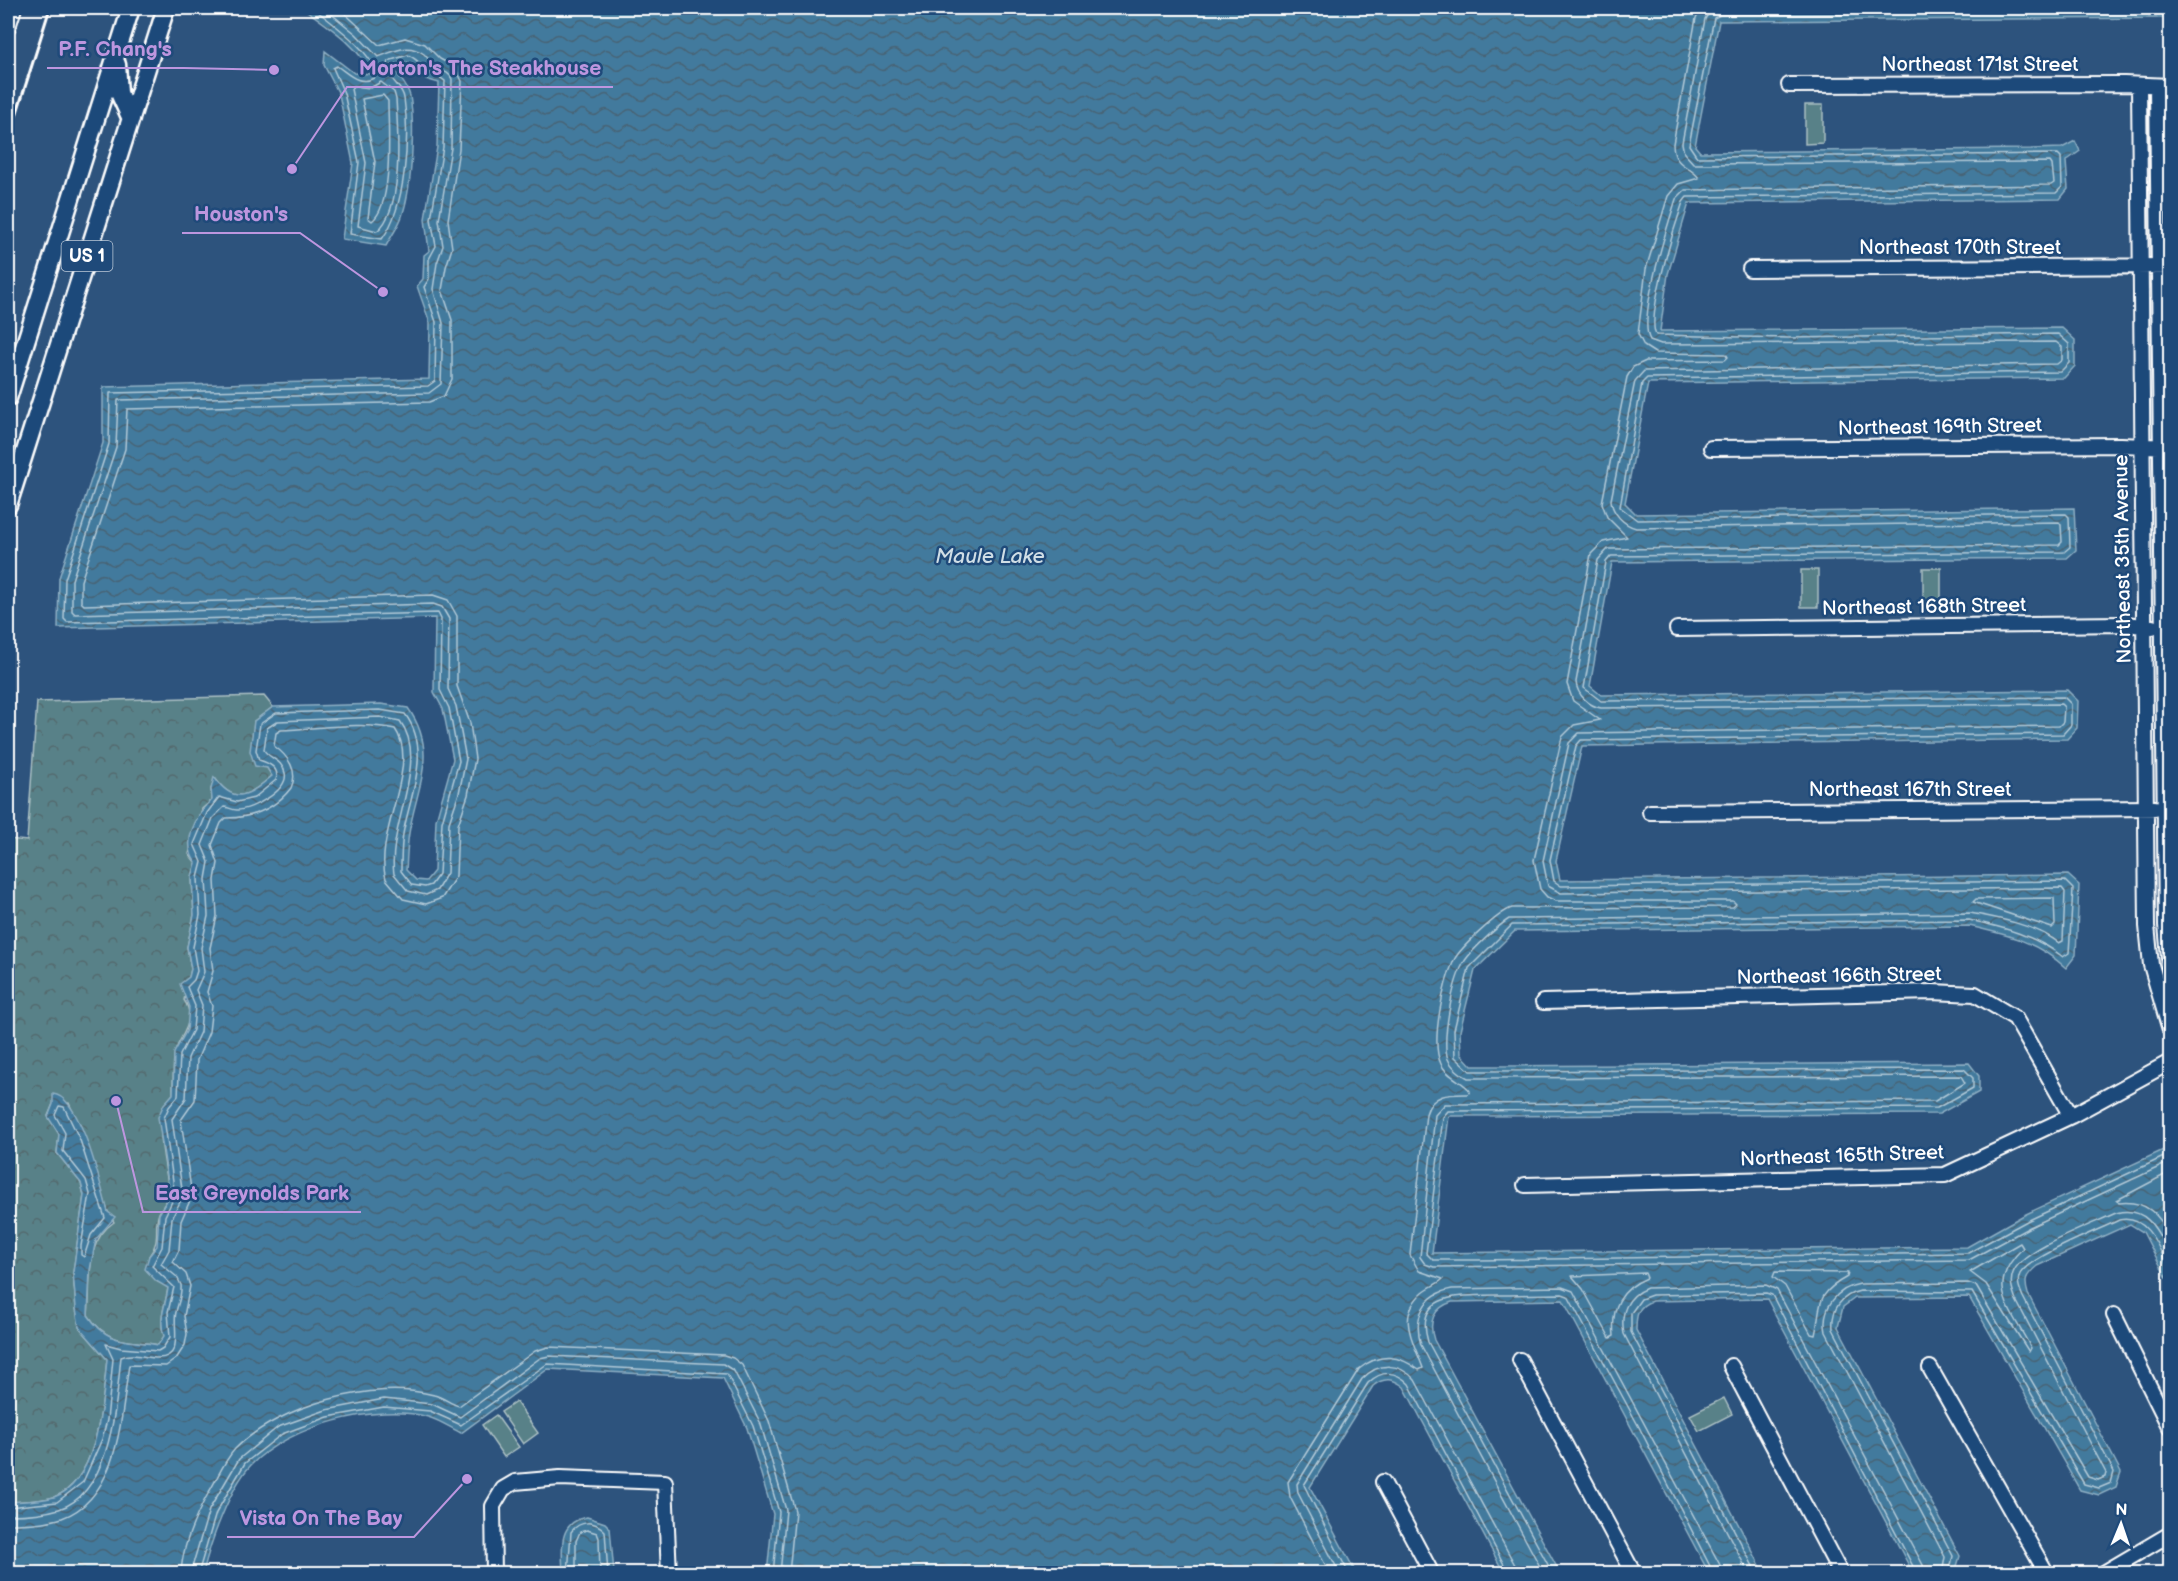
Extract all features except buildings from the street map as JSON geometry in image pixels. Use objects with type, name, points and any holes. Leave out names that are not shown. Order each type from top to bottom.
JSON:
[{"type":"main road","name":"US 1","points":[[8,398],[131,8]]},
{"type":"main road","name":"US 1","points":[[8,505],[166,8]]},
{"type":"main road","points":[[117,51],[119,93],[131,119]]},
{"type":"street","points":[[8,27],[14,8]]},
{"type":"street","name":"Northeast 171st Street","points":[[1789,85],[2164,86]]},
{"type":"street","name":"Northeast 35th Avenue","points":[[2139,85],[2147,926],[2151,965],[2165,997],[2170,1029]]},
{"type":"street","name":"Northeast 35th Avenue","points":[[2164,86],[2166,925],[2170,967]]},
{"type":"street","name":"Northeast 170th Street","points":[[1750,269],[2164,266]]},
{"type":"street","name":"Northeast 169th Street","points":[[1711,448],[2165,447]]},
{"type":"street","name":"Northeast 168th Street","points":[[1677,629],[2144,626],[2166,628]]},
{"type":"street","name":"Northeast 167th Street","points":[[1650,812],[2167,808]]},
{"type":"street","name":"Northeast 166th Street","points":[[1543,1002],[1932,992],[1975,994],[2015,1018],[2071,1116]]},
{"type":"street","name":"Northeast 165th Street","points":[[1524,1185],[1945,1175],[2071,1116],[2170,1062]]},
{"type":"street","points":[[2114,1315],[2170,1428]]},
{"type":"street","points":[[1520,1360],[1634,1574]]},
{"type":"street","points":[[1731,1366],[1841,1574]]},
{"type":"street","points":[[1930,1368],[2047,1574]]},
{"type":"street","points":[[494,1574],[492,1518],[496,1498],[503,1489],[515,1482],[560,1478],[665,1482],[669,1574]]},
{"type":"street","points":[[1383,1482],[1432,1574]]},
{"type":"street","points":[[2102,1574],[2170,1534]]},
{"type":"green space","points":[[1805,105],[1823,105],[1823,143],[1805,144]]},
{"type":"green space","points":[[1923,568],[1941,568],[1941,606],[1923,606]]},
{"type":"green space","points":[[1801,570],[1818,570],[1818,607],[1801,607]]},
{"type":"green space","points":[[264,696],[273,707],[254,721],[267,768],[272,776],[249,793],[242,795],[229,793],[215,778],[211,789],[212,800],[202,809],[189,854],[196,863],[192,877],[194,915],[187,947],[191,969],[184,1000],[189,1015],[186,1029],[174,1056],[173,1094],[162,1115],[161,1141],[169,1195],[159,1213],[155,1244],[149,1256],[156,1281],[168,1287],[162,1317],[164,1336],[159,1345],[111,1337],[103,1332],[88,1315],[93,1252],[104,1231],[114,1222],[108,1212],[85,1138],[69,1103],[53,1104],[48,1116],[59,1134],[57,1153],[81,1183],[84,1195],[73,1273],[76,1308],[79,1327],[107,1359],[103,1395],[96,1437],[89,1457],[81,1474],[69,1488],[54,1497],[8,1502],[8,839],[27,841],[37,702]]},
{"type":"green space","points":[[1724,1398],[1732,1414],[1699,1431],[1690,1415]]},
{"type":"green space","points":[[516,1402],[538,1433],[523,1444],[501,1412]]},
{"type":"green space","points":[[496,1415],[519,1447],[504,1457],[482,1425]]},
{"type":"water","name":"Maule Lake","points":[[303,8],[2170,8],[2170,18],[1719,21],[1695,146],[1700,152],[2031,149],[2062,148],[2075,141],[2080,151],[2066,161],[2068,189],[2060,199],[1689,203],[1668,274],[1660,331],[2062,328],[2075,340],[2075,366],[2064,378],[1648,383],[1625,503],[1636,514],[2074,508],[2076,550],[2067,558],[1612,562],[1590,686],[1601,695],[2067,690],[2078,701],[2077,728],[2067,739],[1582,746],[1556,861],[1560,880],[2068,875],[2079,885],[2076,955],[2066,968],[2044,951],[2021,940],[1969,926],[1515,931],[1475,970],[1460,1031],[1461,1054],[1472,1066],[1969,1063],[1979,1076],[1979,1092],[1939,1114],[1449,1116],[1432,1253],[1967,1247],[2024,1215],[2170,1147],[2170,1284],[2143,1232],[2130,1224],[2037,1266],[2030,1273],[2026,1282],[2028,1294],[2121,1472],[2116,1487],[2099,1495],[2080,1490],[1969,1297],[1855,1298],[1843,1307],[1838,1327],[1960,1556],[1955,1573],[1913,1573],[1767,1299],[1652,1301],[1638,1312],[1636,1330],[1764,1573],[1709,1573],[1563,1300],[1452,1302],[1440,1308],[1434,1316],[1432,1333],[1434,1340],[1560,1573],[1504,1573],[1404,1387],[1388,1380],[1373,1386],[1310,1487],[1356,1573],[767,1574],[773,1514],[747,1428],[723,1378],[548,1369],[461,1433],[428,1417],[407,1413],[384,1413],[334,1421],[287,1439],[267,1451],[243,1475],[228,1501],[210,1547],[203,1573],[8,1573],[8,1502],[54,1497],[69,1488],[81,1474],[96,1437],[107,1359],[79,1327],[73,1272],[84,1195],[81,1183],[57,1153],[59,1134],[48,1117],[53,1104],[53,1094],[63,1099],[81,1126],[95,1164],[108,1212],[115,1217],[96,1239],[90,1270],[88,1315],[103,1332],[111,1337],[158,1345],[164,1336],[162,1317],[168,1288],[156,1281],[145,1269],[149,1256],[157,1246],[159,1214],[170,1195],[158,1117],[164,1104],[173,1094],[174,1053],[187,1030],[189,1007],[180,984],[189,977],[191,969],[187,947],[194,915],[192,877],[196,863],[190,847],[190,838],[200,814],[212,800],[211,789],[214,777],[229,792],[242,795],[256,789],[272,776],[267,768],[255,766],[250,751],[254,721],[273,707],[381,704],[408,708],[417,724],[424,754],[423,769],[409,833],[406,870],[416,880],[426,881],[434,871],[436,820],[453,759],[443,709],[434,692],[435,618],[58,628],[59,578],[103,443],[103,387],[429,379],[430,323],[417,286],[423,279],[424,255],[429,251],[425,219],[437,147],[439,83],[426,79],[412,64],[392,65],[409,91],[412,108],[410,172],[403,213],[386,246],[342,239],[353,163],[339,94],[324,65],[325,51],[354,73],[371,74],[351,45]]},
{"type":"water","points":[[587,1517],[605,1523],[610,1528],[614,1573],[563,1573],[562,1546],[566,1531],[577,1520]]},
{"type":"railway","points":[[8,141],[50,8]]},
{"type":"place","name":"P.F. Chang's","points":[[274,70]]},
{"type":"place","name":"Morton's The Steakhouse","points":[[292,169]]},
{"type":"place","name":"Houston's","points":[[383,292]]},
{"type":"place","name":"East Greynolds Park","points":[[116,1101]]},
{"type":"place","name":"Vista On The Bay","points":[[467,1479]]}]
